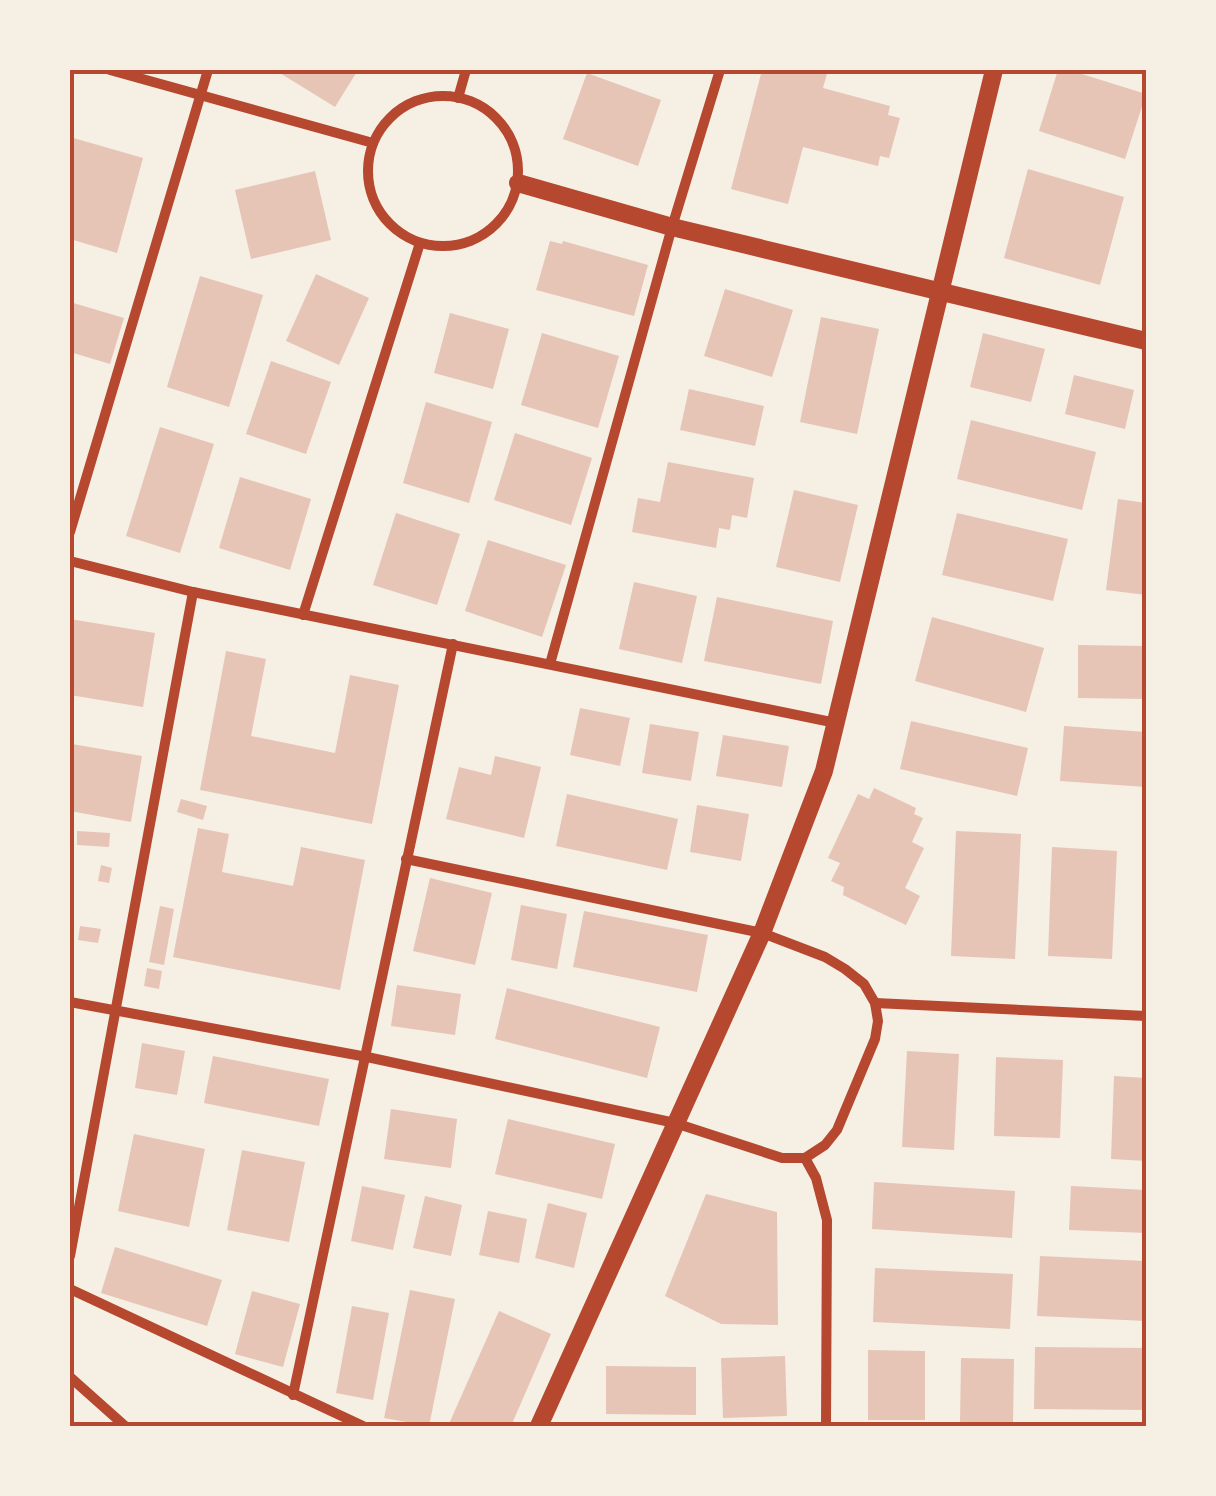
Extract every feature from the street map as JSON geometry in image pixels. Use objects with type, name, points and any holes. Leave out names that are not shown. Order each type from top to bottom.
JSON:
[{"type":"street","points":[[110,70],[372,143]]},
{"type":"street","points":[[70,532],[208,70]]},
{"type":"street","points":[[458,98],[466,70]]},
{"type":"street","points":[[550,664],[720,70]]},
{"type":"street","points":[[539,1426],[762,933],[824,771],[994,70]]},
{"type":"street","points":[[437,96],[458,98],[496,118],[509,136],[517,156],[518,183],[501,219],[485,234],[464,244],[442,247],[420,243],[398,232],[380,214],[370,192],[367,167],[372,143],[398,110],[417,100],[437,96]]},
{"type":"street","points":[[518,183],[672,227],[1146,341]]},
{"type":"street","points":[[303,614],[420,243]]},
{"type":"street","points":[[70,560],[193,592],[836,722]]},
{"type":"street","points":[[70,1256],[193,592]]},
{"type":"street","points":[[293,1396],[454,644]]},
{"type":"street","points":[[70,1002],[367,1057],[675,1123],[782,1158],[804,1158],[837,1130],[875,1039],[878,1021],[875,1004],[864,984],[845,969],[825,957],[762,933],[406,859]]},
{"type":"street","points":[[875,1004],[1146,1016]]},
{"type":"street","points":[[804,1158],[816,1178],[827,1220],[826,1426]]},
{"type":"street","points":[[70,1289],[363,1426]]},
{"type":"street","points":[[70,1377],[126,1426]]},
{"type":"building","points":[[275,70],[358,70],[335,107]]},
{"type":"building","points":[[762,70],[828,70],[823,88],[890,106],[888,115],[900,118],[889,158],[880,156],[878,166],[803,147],[788,204],[731,189]]},
{"type":"building","points":[[1058,70],[1146,94],[1125,159],[1039,131]]},
{"type":"building","points":[[587,73],[661,100],[638,166],[563,139]]},
{"type":"building","points":[[70,137],[143,158],[117,253],[70,239]]},
{"type":"building","points":[[1028,169],[1124,197],[1100,285],[1004,258]]},
{"type":"building","points":[[315,171],[331,240],[251,259],[235,190]]},
{"type":"building","points":[[550,241],[563,241],[648,265],[634,316],[536,290]]},
{"type":"building","points":[[316,274],[369,298],[339,365],[286,341]]},
{"type":"building","points":[[200,276],[263,295],[229,407],[167,387]]},
{"type":"building","points":[[725,289],[793,310],[772,377],[704,356]]},
{"type":"building","points":[[70,302],[124,318],[110,364],[70,352]]},
{"type":"building","points":[[450,313],[509,329],[493,389],[434,373]]},
{"type":"building","points":[[821,317],[879,329],[857,434],[800,422]]},
{"type":"building","points":[[542,333],[619,356],[598,428],[521,405]]},
{"type":"building","points":[[983,333],[1045,349],[1031,402],[970,387]]},
{"type":"building","points":[[271,361],[331,382],[306,454],[246,434]]},
{"type":"building","points":[[1074,375],[1134,390],[1125,429],[1065,414]]},
{"type":"building","points":[[689,389],[764,406],[755,446],[680,430]]},
{"type":"building","points":[[426,402],[492,422],[469,503],[403,483]]},
{"type":"building","points":[[971,420],[1096,452],[1082,510],[957,479]]},
{"type":"building","points":[[160,427],[214,444],[180,553],[126,536]]},
{"type":"building","points":[[515,433],[592,458],[571,525],[494,500]]},
{"type":"building","points":[[668,462],[754,478],[747,518],[732,515],[730,530],[719,528],[716,548],[632,532],[638,498],[660,502]]},
{"type":"building","points":[[240,477],[311,499],[290,570],[219,548]]},
{"type":"building","points":[[794,490],[858,505],[840,582],[776,567]]},
{"type":"building","points":[[1118,499],[1146,503],[1146,595],[1106,590]]},
{"type":"building","points":[[396,513],[460,534],[437,605],[373,585]]},
{"type":"building","points":[[957,513],[1068,539],[1053,601],[942,575]]},
{"type":"building","points":[[488,540],[566,565],[542,637],[465,611]]},
{"type":"building","points":[[634,582],[697,596],[682,663],[619,649]]},
{"type":"building","points":[[717,597],[833,621],[821,684],[704,661]]},
{"type":"building","points":[[932,617],[1044,648],[1026,712],[915,681]]},
{"type":"building","points":[[70,619],[155,633],[143,707],[70,695]]},
{"type":"building","points":[[1078,645],[1146,646],[1146,699],[1078,698]]},
{"type":"building","points":[[226,651],[266,659],[251,736],[335,753],[350,675],[399,685],[372,824],[200,790]]},
{"type":"building","points":[[580,708],[630,718],[620,766],[570,755]]},
{"type":"building","points":[[911,721],[1028,748],[1017,796],[900,769]]},
{"type":"building","points":[[650,724],[699,732],[691,781],[642,773]]},
{"type":"building","points":[[1064,726],[1146,732],[1146,787],[1060,781]]},
{"type":"building","points":[[723,735],[789,746],[782,787],[716,776]]},
{"type":"building","points":[[72,744],[142,756],[131,822],[70,811]]},
{"type":"building","points":[[495,756],[541,767],[524,838],[446,819],[459,767],[491,775]]},
{"type":"building","points":[[874,788],[916,808],[914,814],[923,818],[912,842],[924,848],[905,888],[920,896],[906,925],[843,895],[844,887],[831,881],[840,863],[828,858],[858,794],[869,799]]},
{"type":"building","points":[[567,794],[678,819],[667,870],[556,846]]},
{"type":"building","points":[[181,799],[207,806],[203,820],[177,812]]},
{"type":"building","points":[[697,805],[749,814],[741,861],[690,852]]},
{"type":"building","points":[[198,828],[229,834],[222,872],[293,886],[301,847],[365,860],[340,990],[173,957]]},
{"type":"building","points":[[77,831],[110,833],[109,847],[77,845]]},
{"type":"building","points":[[956,831],[1021,834],[1015,959],[951,956]]},
{"type":"building","points":[[1052,847],[1117,851],[1112,959],[1048,956]]},
{"type":"building","points":[[101,865],[112,868],[109,883],[98,881]]},
{"type":"building","points":[[430,878],[492,893],[475,965],[413,951]]},
{"type":"building","points":[[521,905],[567,914],[557,969],[511,960]]},
{"type":"building","points":[[160,906],[174,909],[164,965],[149,962]]},
{"type":"building","points":[[584,911],[708,935],[697,992],[573,967]]},
{"type":"building","points":[[80,926],[101,929],[98,943],[78,940]]},
{"type":"building","points":[[147,968],[162,971],[159,989],[144,986]]},
{"type":"building","points":[[397,985],[461,994],[455,1035],[391,1026]]},
{"type":"building","points":[[507,988],[660,1027],[647,1078],[495,1039]]},
{"type":"building","points":[[142,1043],[185,1051],[177,1095],[135,1088]]},
{"type":"building","points":[[907,1051],[959,1054],[954,1150],[902,1147]]},
{"type":"building","points":[[213,1056],[329,1079],[319,1126],[204,1103]]},
{"type":"building","points":[[996,1057],[1063,1060],[1060,1138],[994,1136]]},
{"type":"building","points":[[1114,1076],[1146,1078],[1146,1161],[1111,1159]]},
{"type":"building","points":[[391,1109],[457,1119],[451,1168],[384,1159]]},
{"type":"building","points":[[508,1119],[615,1144],[602,1199],[495,1174]]},
{"type":"building","points":[[134,1134],[205,1149],[189,1227],[118,1211]]},
{"type":"building","points":[[242,1150],[305,1162],[289,1242],[227,1230]]},
{"type":"building","points":[[874,1182],[1015,1191],[1012,1238],[872,1229]]},
{"type":"building","points":[[362,1186],[405,1195],[393,1250],[351,1241]]},
{"type":"building","points":[[1071,1186],[1146,1190],[1146,1233],[1069,1230]]},
{"type":"building","points":[[706,1194],[777,1212],[778,1325],[721,1324],[665,1296]]},
{"type":"building","points":[[425,1196],[462,1205],[451,1256],[413,1248]]},
{"type":"building","points":[[548,1203],[587,1213],[574,1268],[535,1258]]},
{"type":"building","points":[[488,1211],[527,1219],[519,1263],[479,1255]]},
{"type":"building","points":[[115,1247],[222,1280],[207,1326],[101,1293]]},
{"type":"building","points":[[1040,1256],[1146,1261],[1146,1321],[1037,1316]]},
{"type":"building","points":[[875,1268],[1013,1274],[1010,1329],[873,1322]]},
{"type":"building","points":[[410,1290],[455,1299],[429,1426],[384,1418]]},
{"type":"building","points":[[252,1291],[300,1304],[283,1367],[235,1354]]},
{"type":"building","points":[[352,1306],[389,1313],[373,1400],[336,1393]]},
{"type":"building","points":[[499,1311],[551,1334],[511,1426],[448,1426]]},
{"type":"building","points":[[1035,1347],[1146,1348],[1146,1410],[1034,1409]]},
{"type":"building","points":[[868,1350],[925,1351],[925,1420],[868,1420]]},
{"type":"building","points":[[785,1356],[787,1416],[723,1418],[721,1358]]},
{"type":"building","points":[[961,1358],[1014,1359],[1013,1423],[960,1422]]},
{"type":"building","points":[[606,1366],[696,1367],[696,1415],[606,1414]]}]
